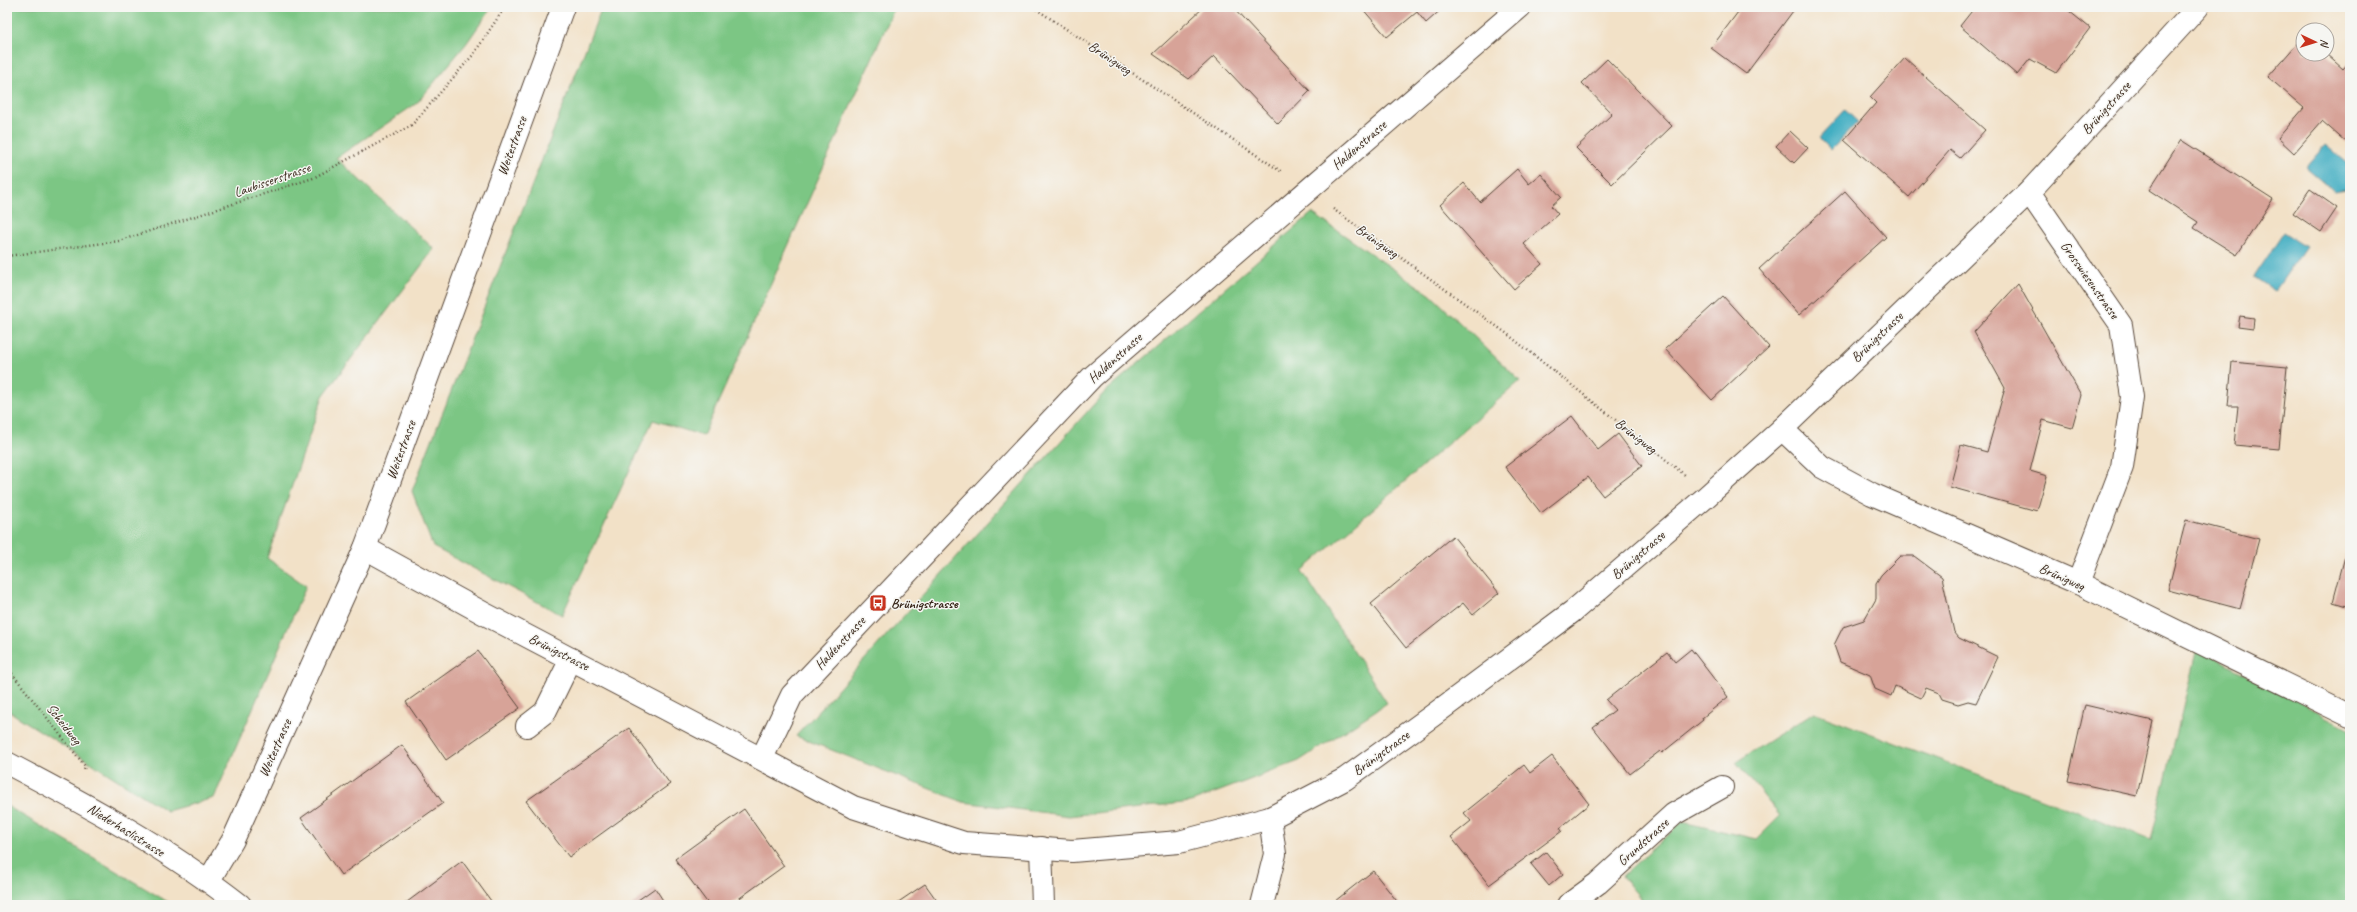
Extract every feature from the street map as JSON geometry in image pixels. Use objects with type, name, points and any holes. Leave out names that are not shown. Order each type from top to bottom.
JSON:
[{"type":"street","name":"Weitestrasse","points":[[208,880],[233,840],[365,548],[563,7]]},
{"type":"street","name":"Haldenstrasse","points":[[762,758],[792,695],[1092,377],[1520,7]]},
{"type":"street","name":"Brünigstrasse","points":[[365,548],[571,659],[853,807],[957,841],[964,843],[1072,851],[1179,842],[1270,818],[1345,779],[1432,716],[1572,612],[1706,497],[1782,429],[2029,192],[2198,7]]},
{"type":"street","name":"Grosswiesenstrasse","points":[[2029,192],[2121,325],[2132,397],[2122,468],[2078,583]]},
{"type":"street","name":"Brünigweg","points":[[1782,429],[1822,467],[1872,494],[2078,583],[2350,716]]},
{"type":"street","points":[[527,726],[545,712],[571,659]]},
{"type":"street","name":"Niederhaslistrasse","points":[[7,763],[76,799],[208,880],[240,905]]},
{"type":"street","name":"Grundstrasse","points":[[1568,905],[1598,883],[1674,814],[1722,787]]},
{"type":"street","points":[[1262,905],[1275,854],[1270,818]]},
{"type":"street","points":[[1041,848],[1043,905]]},
{"type":"path","name":"Laubisserstrasse","points":[[7,256],[118,240],[313,178],[412,125],[473,55],[505,7]]},
{"type":"path","name":"Brünigweg","points":[[1032,7],[1280,171],[1506,333],[1679,469],[1706,497]]},
{"type":"path","name":"Scheidweg","points":[[7,667],[85,766],[76,799]]},
{"type":"green space","points":[[7,7],[492,7],[466,44],[417,103],[336,158],[434,249],[323,396],[267,558],[306,586],[214,798],[167,811],[7,710]]},
{"type":"green space","points":[[602,7],[895,7],[703,436],[653,420],[562,615],[433,547],[412,491]]},
{"type":"green space","points":[[1312,213],[1431,295],[1520,381],[1302,571],[1387,703],[1299,761],[1191,802],[1069,816],[963,802],[796,736],[1104,393]]},
{"type":"green space","points":[[2197,649],[2350,729],[2350,905],[1646,905],[1622,876],[1682,822],[1757,839],[1780,816],[1736,762],[1814,712],[2151,840]]},
{"type":"green space","points":[[7,806],[173,905],[7,905]]},
{"type":"water","points":[[1845,110],[1858,122],[1831,150],[1819,138]]},
{"type":"water","points":[[2325,145],[2350,165],[2350,185],[2346,189],[2334,191],[2306,167]]},
{"type":"water","points":[[2284,232],[2306,246],[2275,291],[2254,277]]},
{"type":"building","points":[[1204,7],[1232,7],[1310,91],[1278,124],[1214,56],[1189,79],[1153,54]]},
{"type":"building","points":[[1361,7],[1444,7],[1426,23],[1417,12],[1387,37]]},
{"type":"building","points":[[1732,7],[1796,7],[1746,74],[1711,48],[1738,12]]},
{"type":"building","points":[[1975,7],[2064,7],[2090,28],[2056,73],[2030,59],[2017,75],[1960,26]]},
{"type":"building","points":[[2295,46],[2295,62],[2335,62],[2343,69],[2350,61],[2350,137],[2346,142],[2322,121],[2294,153],[2278,138],[2304,108],[2268,77]]},
{"type":"building","points":[[1905,58],[1985,130],[1960,158],[1950,150],[1909,197],[1844,140],[1876,103],[1870,97]]},
{"type":"building","points":[[1607,59],[1672,126],[1612,184],[1576,148],[1612,114],[1582,83]]},
{"type":"building","points":[[1790,131],[1808,148],[1794,163],[1776,146]]},
{"type":"building","points":[[2181,140],[2273,199],[2237,255],[2194,228],[2198,222],[2149,190]]},
{"type":"building","points":[[1517,169],[1529,184],[1541,174],[1561,197],[1551,206],[1558,214],[1524,244],[1542,264],[1514,289],[1440,205],[1464,183],[1480,202]]},
{"type":"building","points":[[2310,189],[2337,208],[2321,232],[2293,213]]},
{"type":"building","points":[[1845,191],[1886,237],[1799,315],[1759,269]]},
{"type":"building","points":[[2018,284],[2081,395],[2072,428],[2043,420],[2030,471],[2047,476],[2037,511],[1950,487],[1961,445],[1987,452],[2005,388],[1974,332]]},
{"type":"building","points":[[1723,296],[1769,347],[1712,400],[1665,349]]},
{"type":"building","points":[[2240,316],[2254,318],[2253,329],[2238,327]]},
{"type":"building","points":[[2232,362],[2287,367],[2279,449],[2234,445],[2238,406],[2228,406]]},
{"type":"building","points":[[1572,416],[1598,450],[1618,434],[1642,466],[1603,496],[1588,477],[1541,513],[1505,467]]},
{"type":"building","points":[[2186,520],[2259,539],[2240,609],[2168,590]]},
{"type":"building","points":[[1453,536],[1499,593],[1473,615],[1463,603],[1406,648],[1371,604]]},
{"type":"building","points":[[2350,541],[2350,607],[2333,602]]},
{"type":"building","points":[[1900,556],[1914,556],[1942,577],[1954,632],[1959,638],[1998,657],[1976,703],[1968,701],[1958,704],[1942,699],[1939,693],[1926,688],[1921,698],[1895,686],[1891,696],[1875,689],[1870,675],[1840,662],[1834,645],[1843,627],[1864,620],[1876,599],[1876,583],[1881,575]]},
{"type":"building","points":[[1691,649],[1728,697],[1702,718],[1703,720],[1662,753],[1660,751],[1630,774],[1593,727],[1615,710],[1606,700],[1667,652],[1675,662]]},
{"type":"building","points":[[478,651],[520,708],[446,760],[406,702]]},
{"type":"building","points":[[2085,705],[2153,721],[2137,796],[2068,781]]},
{"type":"building","points":[[629,728],[670,784],[569,857],[526,801]]},
{"type":"building","points":[[402,745],[443,803],[341,875],[301,818]]},
{"type":"building","points":[[1552,756],[1589,804],[1560,828],[1562,831],[1489,885],[1451,837],[1471,821],[1464,813],[1524,765],[1530,773]]},
{"type":"building","points":[[744,809],[784,866],[730,905],[709,905],[675,859]]},
{"type":"building","points":[[1546,852],[1563,874],[1549,886],[1531,864]]},
{"type":"building","points":[[462,861],[494,905],[403,905],[426,888]]},
{"type":"building","points":[[1373,871],[1400,905],[1330,905]]},
{"type":"building","points":[[925,884],[940,905],[894,905]]},
{"type":"building","points":[[655,888],[666,905],[631,905]]},
{"type":"place","name":"Brünigstrasse","points":[[878,603]]}]
